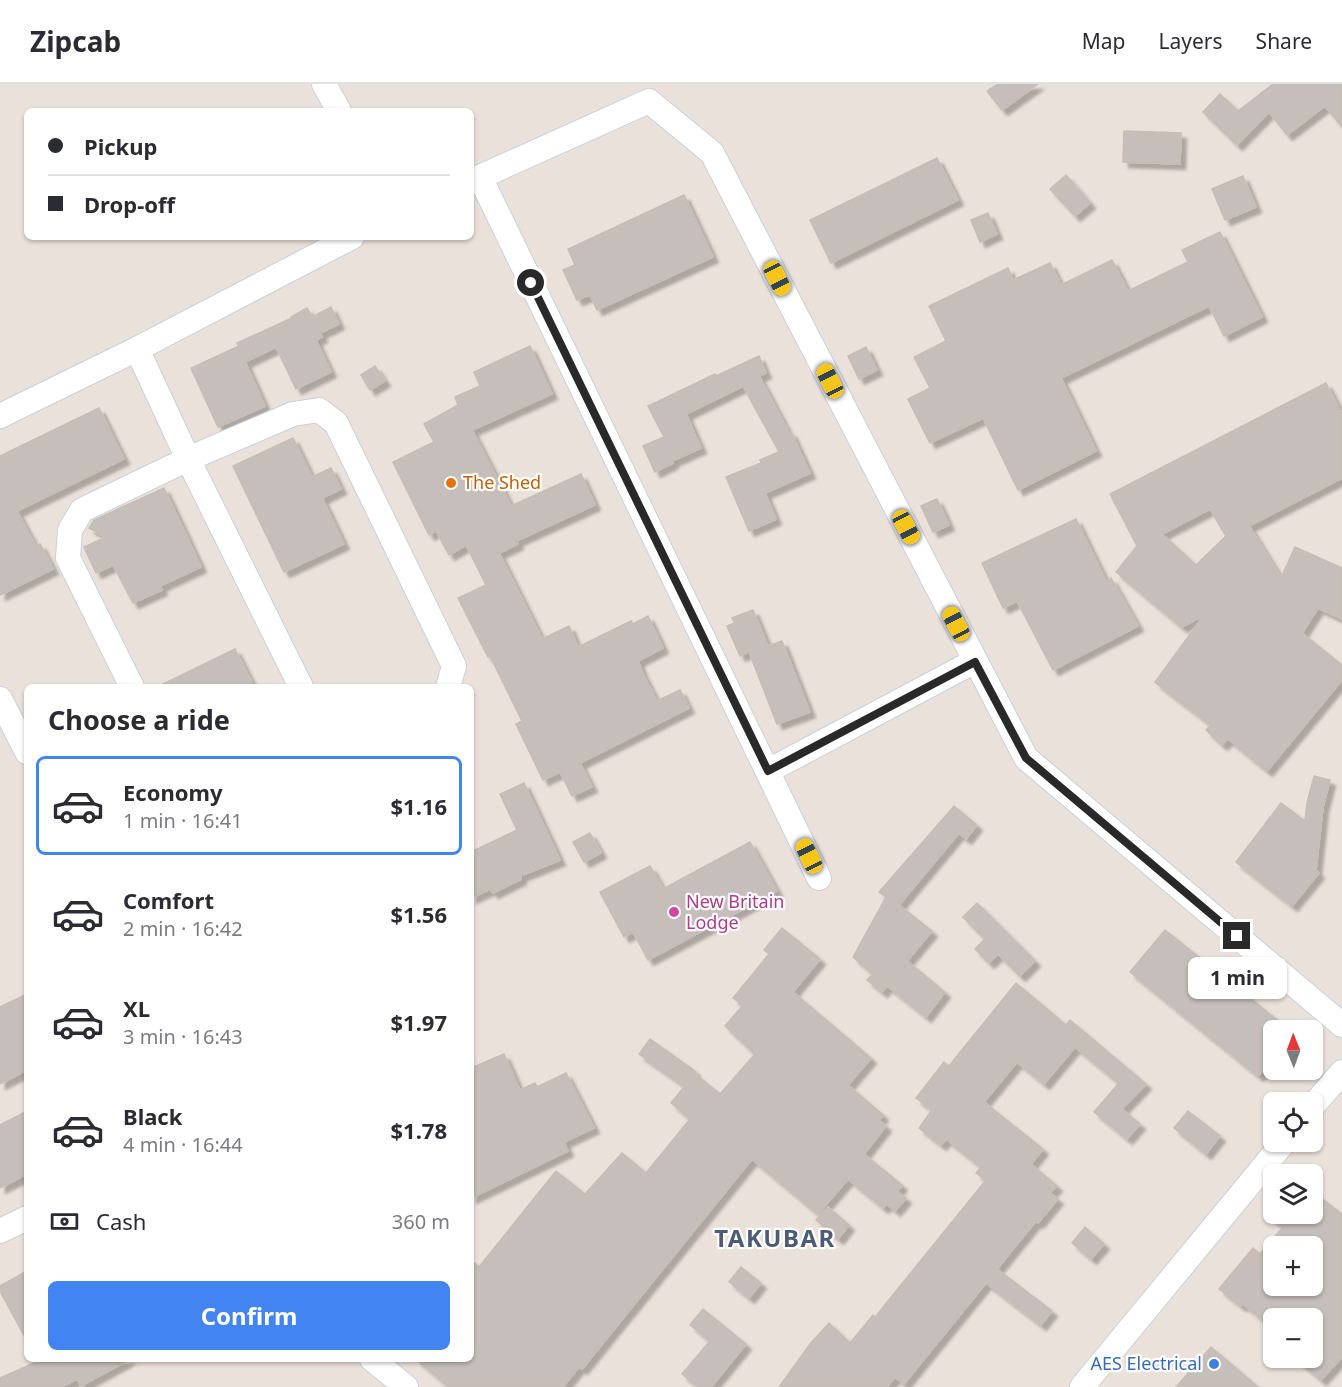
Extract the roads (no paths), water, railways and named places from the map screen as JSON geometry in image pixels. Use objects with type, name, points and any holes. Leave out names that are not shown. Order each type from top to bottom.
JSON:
[{"type":"street","points":[[324,84],[337,108]]},
{"type":"street","points":[[819,878],[475,179],[649,101],[712,153],[1026,758],[1342,1025]]},
{"type":"street","points":[[0,416],[137,349],[346,240]]},
{"type":"street","points":[[137,349],[188,459],[300,684]]},
{"type":"street","points":[[131,684],[68,558],[70,530],[82,510],[188,459],[293,414],[319,410],[336,423],[454,666],[449,684]]},
{"type":"street","points":[[768,771],[975,662]]},
{"type":"street","points":[[0,699],[24,746]]},
{"type":"street","points":[[1323,1094],[1342,1072]]},
{"type":"street","points":[[1082,1387],[1276,1152]]},
{"type":"street","points":[[0,1231],[24,1219]]},
{"type":"street","points":[[376,1362],[406,1387]]},
{"type":"place","name":"The Shed","points":[[451,483]]},
{"type":"place","name":"New Britain Lodge","points":[[674,912]]},
{"type":"place","name":"AES Electrical","points":[[1214,1364]]},
{"type":"district","name":"TAKUBAR","points":[[775,1239]]}]
